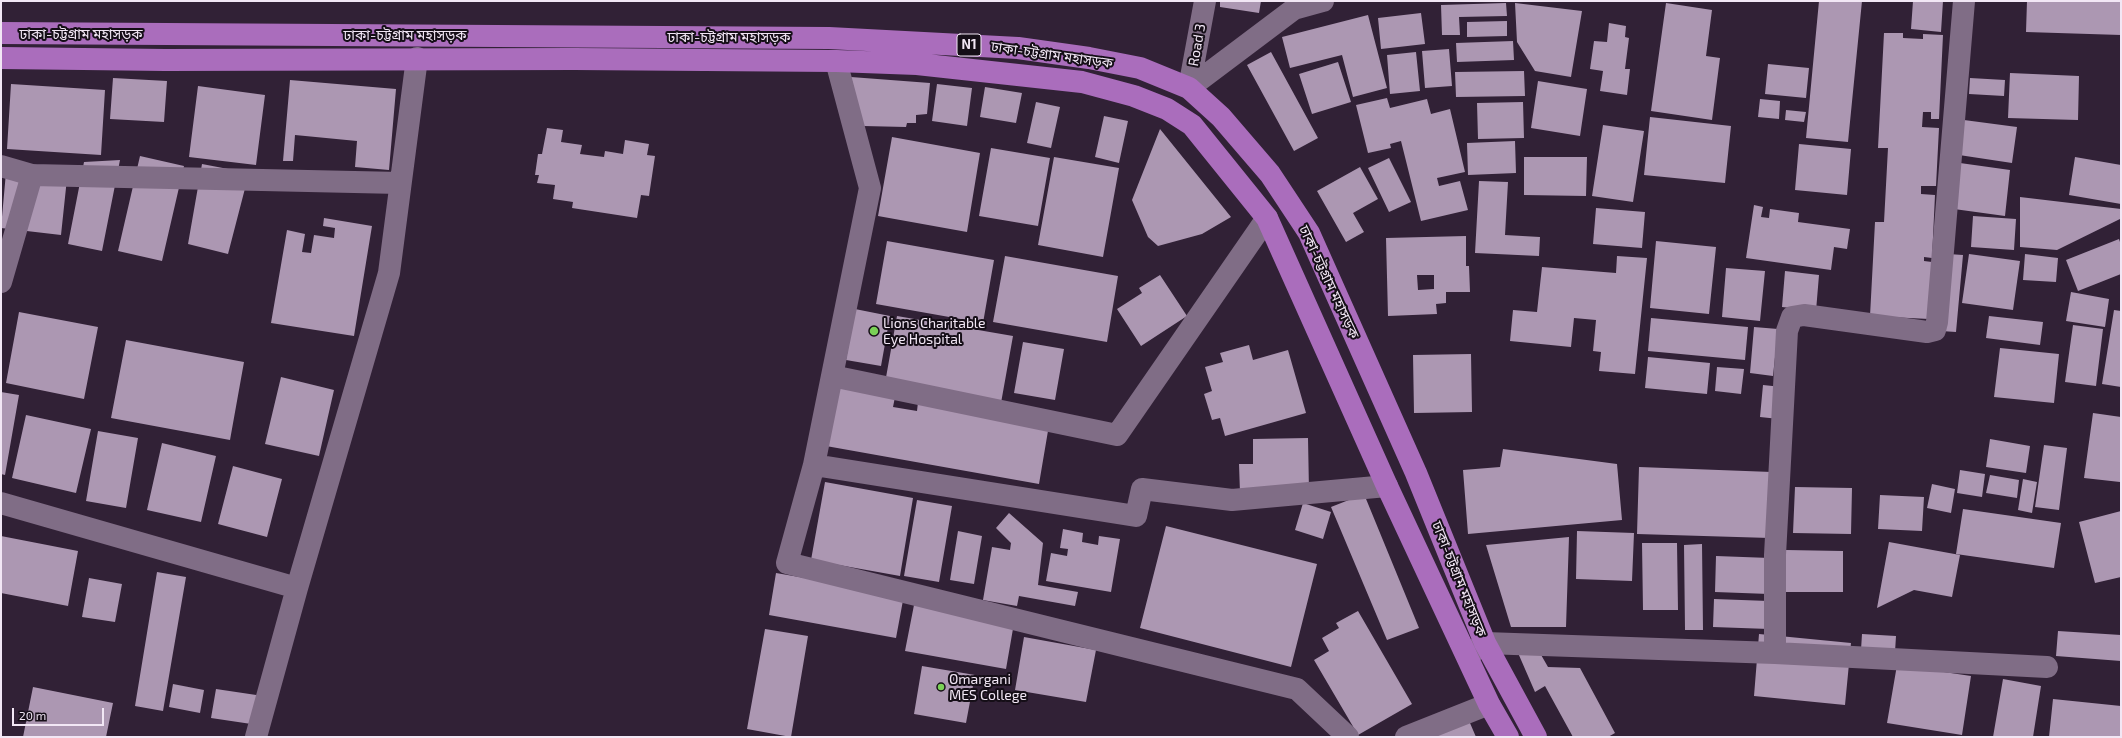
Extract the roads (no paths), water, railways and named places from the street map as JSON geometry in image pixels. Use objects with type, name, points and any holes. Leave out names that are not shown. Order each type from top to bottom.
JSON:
[{"type":"highway","name":"ঢাকা-চট্টগ্রাম মহাসড়ক","points":[[1,33],[829,38],[1018,48],[1089,58],[1140,68],[1189,88],[1221,117],[1270,174],[1309,233],[1416,473],[1485,643],[1536,737]]},
{"type":"highway","name":"ঢাকা-চট্টগ্রাম মহাসড়ক","points":[[1,58],[165,60],[417,58],[836,61],[917,64],[1082,82],[1134,96],[1167,109],[1192,125],[1267,218],[1387,486],[1489,704],[1508,737]]},
{"type":"street","name":"Road 3","points":[[1189,88],[1205,1]]},
{"type":"street","points":[[1189,88],[1294,9],[1324,1]]},
{"type":"street","points":[[1776,653],[1775,555],[1787,330],[1792,317],[1804,315],[1927,332],[1935,330],[1937,322],[1964,1]]},
{"type":"street","points":[[256,737],[297,588],[389,273],[417,58]]},
{"type":"street","points":[[836,61],[870,188],[814,465],[787,563],[1297,689],[1348,737]]},
{"type":"street","points":[[1,166],[32,175],[400,183]]},
{"type":"street","points":[[1,282],[5,254],[32,175]]},
{"type":"street","points":[[832,376],[1117,435],[1267,218]]},
{"type":"street","points":[[814,465],[1136,516],[1142,489],[1232,500],[1387,486]]},
{"type":"street","points":[[1,503],[297,588]]},
{"type":"street","points":[[1467,656],[1485,643],[1776,653],[2047,666]]},
{"type":"street","points":[[1406,737],[1489,704]]},
{"type":"place","name":"Lions Charitable Eye Hospital","points":[[874,331]]},
{"type":"place","name":"Omargani MES College","points":[[941,687]]}]
